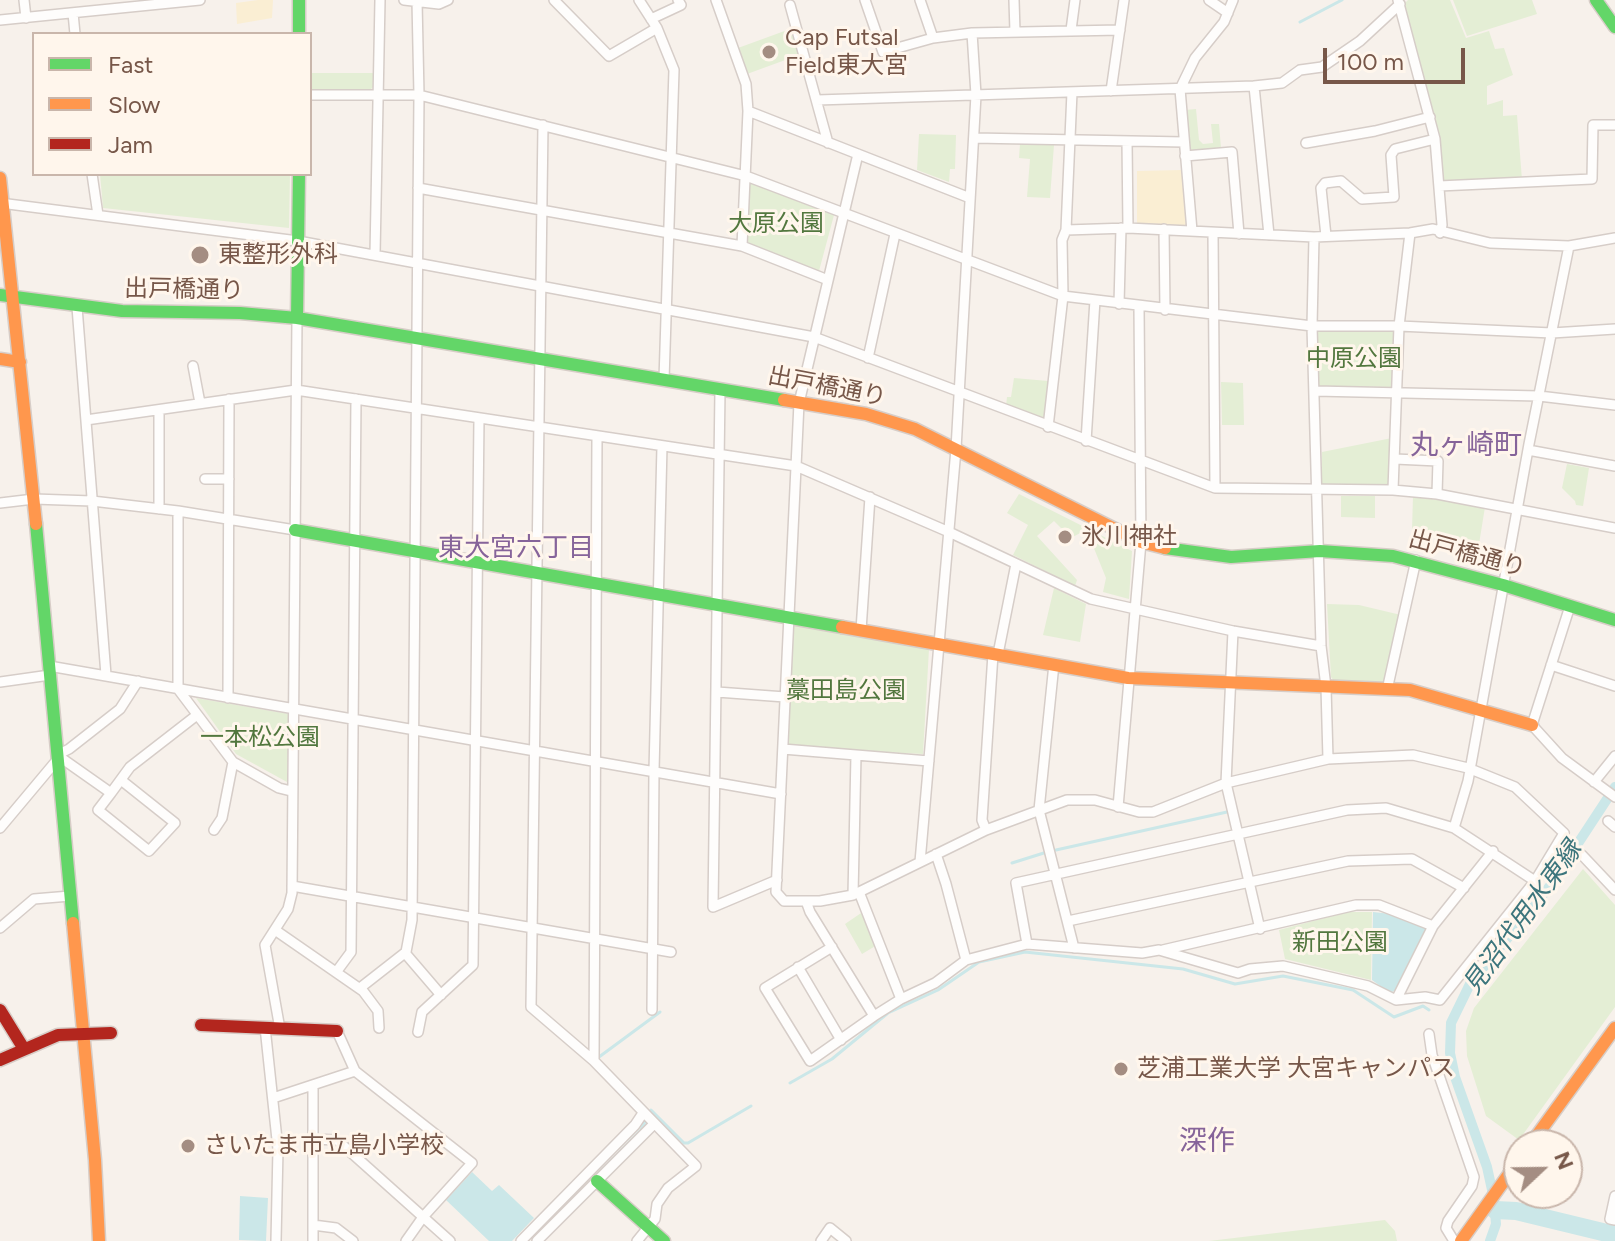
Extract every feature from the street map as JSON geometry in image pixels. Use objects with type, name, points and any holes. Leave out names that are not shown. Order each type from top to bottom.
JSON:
[{"type":"street","points":[[24,0],[26,18]]},
{"type":"street","points":[[0,20],[73,13],[93,6],[200,0]]},
{"type":"street","points":[[299,0],[299,32]]},
{"type":"street","points":[[375,255],[380,0]]},
{"type":"street","points":[[404,0],[439,4],[448,0]]},
{"type":"street","points":[[639,0],[654,24],[674,70],[664,380]]},
{"type":"street","points":[[558,1],[609,56],[681,5],[678,0]]},
{"type":"street","points":[[716,0],[744,75],[748,111],[742,246]]},
{"type":"street","points":[[865,0],[883,52],[933,38],[972,33],[1120,30]]},
{"type":"street","points":[[920,0],[933,38]]},
{"type":"street","points":[[1014,0],[1015,32]]},
{"type":"street","points":[[1071,30],[1075,0]]},
{"type":"street","points":[[1111,91],[1124,0]]},
{"type":"street","points":[[1209,0],[1228,13]]},
{"type":"street","points":[[1192,231],[1180,89],[1195,58],[1228,13],[1233,0]]},
{"type":"street","points":[[1596,0],[1615,27]]},
{"type":"street","points":[[360,988],[405,953],[412,920],[419,95],[417,1]]},
{"type":"street","points":[[817,100],[1282,83],[1300,70],[1322,67],[1360,41],[1399,1]]},
{"type":"street","points":[[1399,1],[1435,139],[1440,233]]},
{"type":"street","points":[[790,5],[828,143]]},
{"type":"street","points":[[73,13],[75,32]]},
{"type":"street","points":[[920,862],[956,449],[976,95],[972,33]]},
{"type":"street","points":[[1254,86],[1269,235]]},
{"type":"street","points":[[1048,427],[1063,296],[1062,240],[1066,230],[1072,92]]},
{"type":"street","points":[[312,95],[419,95],[746,176],[1063,296],[1312,326],[1399,326],[1552,333],[1615,329]]},
{"type":"street","points":[[748,111],[970,198]]},
{"type":"street","points":[[1314,145],[1430,117]]},
{"type":"street","points":[[543,125],[531,1007],[594,1061],[696,1166],[668,1188],[657,1204],[655,1219],[637,1241]]},
{"type":"street","points":[[1439,186],[1592,179],[1593,125],[1615,125]]},
{"type":"street","points":[[974,138],[1184,142]]},
{"type":"street","points":[[1326,236],[1321,188],[1325,183],[1341,181],[1362,199],[1394,197],[1391,155],[1395,149],[1435,139]]},
{"type":"street","points":[[1119,304],[1127,141]]},
{"type":"street","points":[[1185,156],[1232,152],[1239,234]]},
{"type":"street","points":[[858,154],[799,403],[776,892],[784,901],[806,901],[856,893],[986,830],[1067,800],[1095,800],[1139,812],[1162,810],[1226,783],[1328,759],[1413,755],[1468,768],[1515,787],[1564,833],[1535,881],[1440,1000],[1425,997],[1396,1000],[1368,986],[1283,966],[1238,973],[1159,950]]},
{"type":"street","points":[[92,176],[98,215]]},
{"type":"street","points":[[280,1029],[265,945],[288,909],[292,886],[299,176]]},
{"type":"street","points":[[0,178],[34,499],[95,1160],[99,1241]]},
{"type":"street","points":[[418,188],[742,246],[828,280]]},
{"type":"street","points":[[2,203],[298,241],[814,337],[1215,488],[1393,490],[1437,494],[1615,528]]},
{"type":"street","points":[[1066,230],[1164,229],[1314,237],[1410,233],[1433,229],[1490,243],[1569,246],[1615,238]]},
{"type":"street","points":[[1164,229],[1165,310]]},
{"type":"street","points":[[1213,233],[1215,488]]},
{"type":"street","points":[[1393,490],[1399,394],[1399,326],[1410,233]]},
{"type":"street","points":[[868,358],[895,234]]},
{"type":"street","points":[[1314,237],[1312,326],[1321,646],[1326,687],[1328,759]]},
{"type":"street","points":[[1454,828],[1468,781],[1528,450],[1569,246]]},
{"type":"street","name":"出戸橋通り","points":[[0,295],[77,307],[297,318],[890,421],[956,449],[1141,542],[1179,552],[1212,556],[1320,551],[1372,553],[1416,560],[1615,620]]},
{"type":"street","points":[[1086,441],[1095,300]]},
{"type":"street","points":[[77,307],[106,675]]},
{"type":"street","points":[[1118,807],[1141,542],[1139,307]]},
{"type":"street","points":[[0,359],[20,362]]},
{"type":"street","points":[[193,366],[200,403]]},
{"type":"street","points":[[86,420],[296,390],[796,466],[949,532],[1091,599],[1233,631],[1321,646]]},
{"type":"street","points":[[720,390],[713,907],[777,880]]},
{"type":"street","points":[[1315,391],[1539,396],[1615,405]]},
{"type":"street","points":[[228,698],[229,399]]},
{"type":"street","points":[[337,971],[351,952],[353,897],[356,399]]},
{"type":"street","points":[[159,410],[159,509]]},
{"type":"street","points":[[418,1032],[422,1012],[473,965],[479,418]]},
{"type":"street","points":[[594,1061],[597,436]]},
{"type":"street","points":[[652,1010],[662,446]]},
{"type":"street","points":[[1528,450],[1615,466]]},
{"type":"street","points":[[1395,459],[1438,461],[1437,494]]},
{"type":"street","points":[[205,479],[229,479]]},
{"type":"street","points":[[861,630],[870,497]]},
{"type":"street","points":[[0,503],[34,499],[92,501],[178,511],[1128,678],[1410,690],[1532,725],[1562,758],[1615,797]]},
{"type":"street","points":[[178,511],[178,689],[233,762],[279,788],[291,791]]},
{"type":"street","points":[[1387,690],[1416,560]]},
{"type":"street","points":[[986,830],[982,820],[995,654],[1016,564]]},
{"type":"street","points":[[1532,725],[1570,606]]},
{"type":"street","points":[[1233,631],[1226,783],[1260,929]]},
{"type":"street","points":[[1054,664],[1039,810],[1074,948]]},
{"type":"street","points":[[1551,665],[1615,686]]},
{"type":"street","points":[[0,682],[49,670],[106,675],[781,794]]},
{"type":"street","points":[[0,828],[57,757],[120,709],[138,681]]},
{"type":"street","points":[[717,692],[785,697]]},
{"type":"street","points":[[121,780],[175,823],[149,851],[98,810],[130,767],[197,715]]},
{"type":"street","points":[[783,749],[929,761]]},
{"type":"street","points":[[856,755],[856,893],[901,999]]},
{"type":"street","points":[[1598,785],[1615,756]]},
{"type":"street","points":[[57,757],[111,793]]},
{"type":"street","points":[[214,830],[222,818],[233,762]]},
{"type":"street","points":[[1027,944],[1016,883],[1347,810],[1386,808],[1454,828],[1535,881]]},
{"type":"street","points":[[1396,1000],[1433,926],[1493,851]]},
{"type":"street","points":[[936,854],[966,960]]},
{"type":"street","points":[[1582,855],[1615,890]]},
{"type":"street","points":[[1068,921],[1348,861],[1412,859],[1464,888]]},
{"type":"street","points":[[292,886],[671,952]]},
{"type":"street","points":[[0,928],[34,899],[70,896]]},
{"type":"street","points":[[806,901],[874,1016]]},
{"type":"street","points":[[832,947],[765,988],[810,1061],[874,1016],[935,983],[966,960],[1027,944],[1142,953],[1260,929],[1356,905],[1379,905],[1433,926]]},
{"type":"street","points":[[275,930],[360,988],[378,1011],[379,1028]]},
{"type":"street","points":[[405,953],[441,995]]},
{"type":"street","points":[[798,967],[841,1040]]},
{"type":"street","points":[[0,1010],[24,1049]]},
{"type":"street","points":[[201,1025],[337,1031],[355,1071],[472,1163],[423,1217],[406,1241]]},
{"type":"street","points":[[265,1027],[278,1149],[276,1241]]},
{"type":"street","points":[[1542,1129],[1615,1028]]},
{"type":"street","points":[[0,1060],[58,1035],[111,1033]]},
{"type":"street","points":[[1429,1034],[1432,1055],[1474,1177],[1472,1186],[1448,1221],[1446,1228],[1454,1241]]},
{"type":"street","points":[[273,1098],[355,1071]]},
{"type":"street","points":[[313,1085],[313,1241]]},
{"type":"street","points":[[521,1241],[635,1125],[643,1113]]},
{"type":"street","points":[[537,1241],[653,1125]]},
{"type":"street","points":[[312,1139],[337,1140],[450,1241]]},
{"type":"street","points":[[597,1181],[664,1241]]},
{"type":"street","points":[[1461,1241],[1503,1183]]},
{"type":"street","points":[[1615,1196],[1610,1219],[1615,1220]]},
{"type":"street","points":[[821,1241],[830,1224],[846,1241]]},
{"type":"street","points":[[313,1225],[336,1228],[353,1241]]},
{"type":"green space","points":[[1408,0],[1450,0],[1466,38],[1489,31],[1495,49],[1504,48],[1513,75],[1487,86],[1487,105],[1503,100],[1503,116],[1517,115],[1522,180],[1443,182],[1434,120],[1403,5]]},
{"type":"green space","points":[[1453,0],[1532,0],[1537,14],[1467,36]]},
{"type":"green space","name":"Cap Futsal Field東大宮","points":[[790,29],[799,55],[747,74],[738,48]]},
{"type":"green space","points":[[312,73],[374,73],[374,86],[370,90],[312,89]]},
{"type":"green space","points":[[1196,109],[1199,140],[1203,144],[1213,143],[1211,124],[1219,124],[1221,148],[1189,152],[1185,110]]},
{"type":"green space","points":[[919,134],[956,135],[955,169],[950,169],[949,182],[917,170]]},
{"type":"green space","points":[[1020,144],[1054,145],[1050,198],[1027,197],[1030,159],[1019,158]]},
{"type":"green space","points":[[100,176],[290,176],[289,228],[103,208]]},
{"type":"green space","name":"大原公園","points":[[749,182],[834,215],[819,271],[746,244]]},
{"type":"green space","name":"中原公園","points":[[1313,331],[1395,332],[1394,387],[1312,386]]},
{"type":"green space","points":[[1014,378],[1048,381],[1045,418],[1006,406]]},
{"type":"green space","points":[[1221,382],[1243,383],[1244,425],[1222,425]]},
{"type":"green space","points":[[1392,438],[1390,483],[1385,487],[1325,486],[1321,482],[1322,452]]},
{"type":"green space","points":[[1567,464],[1589,468],[1583,506],[1576,505],[1562,488]]},
{"type":"green space","points":[[1019,494],[1132,551],[1129,599],[1103,592],[1106,578],[1091,541],[1082,532],[1071,538],[1054,521],[1037,536],[1077,580],[1075,586],[1013,555],[1028,525],[1007,513]]},
{"type":"green space","points":[[1341,496],[1375,496],[1375,518],[1341,517]]},
{"type":"green space","points":[[1413,496],[1485,507],[1479,544],[1412,530]]},
{"type":"green space","points":[[1054,588],[1086,604],[1080,642],[1043,635]]},
{"type":"green space","points":[[1327,604],[1359,605],[1401,615],[1388,681],[1383,684],[1334,681],[1331,677]]},
{"type":"green space","name":"藁田島公園","points":[[792,622],[929,649],[923,754],[784,747]]},
{"type":"green space","name":"一本松公園","points":[[196,698],[289,714],[287,782],[236,754]]},
{"type":"green space","points":[[1583,869],[1615,905],[1615,1007],[1527,1129],[1504,1129],[1486,1116],[1467,1056],[1466,1031],[1474,1008]]},
{"type":"green space","points":[[864,911],[877,945],[862,954],[845,924]]},
{"type":"green space","name":"新田公園","points":[[1347,912],[1372,912],[1371,980],[1285,959],[1279,930]]},
{"type":"green space","points":[[1385,1220],[1395,1231],[1397,1241],[1209,1241]]},
{"type":"sand","points":[[273,0],[272,18],[237,24],[236,3]]},
{"type":"sand","points":[[1182,170],[1186,224],[1137,224],[1137,171]]},
{"type":"water","points":[[1373,912],[1391,914],[1425,926],[1428,931],[1396,990],[1390,993],[1372,980]]},
{"type":"water","points":[[472,1172],[492,1191],[499,1185],[534,1218],[512,1241],[489,1241],[446,1200]]},
{"type":"water","points":[[240,1196],[268,1198],[266,1241],[239,1240]]},
{"type":"waterway","points":[[1300,22],[1342,0]]},
{"type":"waterway","name":"見沼代用水東縁","points":[[1490,1241],[1496,1224],[1494,1199],[1487,1167],[1455,1077],[1450,1053],[1451,1023],[1470,984],[1550,886],[1615,787]]},
{"type":"waterway","points":[[1056,850],[1227,812]]},
{"type":"waterway","points":[[1012,863],[1047,852]]},
{"type":"waterway","points":[[790,1083],[832,1059],[888,1013],[938,990],[979,962],[1025,952],[1183,969],[1235,984],[1283,976],[1353,990],[1394,1017],[1423,1006],[1429,1010]]},
{"type":"waterway","points":[[599,1057],[660,1012]]},
{"type":"waterway","points":[[596,1176],[641,1130],[651,1110],[684,1143],[688,1143],[751,1106]]},
{"type":"waterway","points":[[1495,1210],[1516,1211],[1615,1235]]},
{"type":"traffic: fast","points":[[299,0],[299,32]]},
{"type":"traffic: fast","points":[[1596,0],[1615,27]]},
{"type":"traffic: fast","points":[[297,318],[299,176]]},
{"type":"traffic: fast","points":[[0,295],[122,311],[240,313],[297,318],[784,400]]},
{"type":"traffic: fast","points":[[36,524],[73,923]]},
{"type":"traffic: fast","points":[[295,530],[842,627]]},
{"type":"traffic: fast","points":[[1165,548],[1231,557],[1320,551],[1393,556],[1503,585],[1615,620]]},
{"type":"traffic: fast","points":[[597,1181],[664,1241]]},
{"type":"traffic: slow","points":[[0,178],[36,524]]},
{"type":"traffic: slow","points":[[0,359],[20,362]]},
{"type":"traffic: slow","points":[[784,400],[866,414],[915,429],[1141,542],[1165,548]]},
{"type":"traffic: slow","points":[[842,627],[1128,678],[1410,690],[1532,725]]},
{"type":"traffic: slow","points":[[73,923],[95,1160],[99,1241]]},
{"type":"traffic: slow","points":[[1542,1129],[1615,1028]]},
{"type":"traffic: slow","points":[[1461,1241],[1503,1182]]},
{"type":"traffic: jam","points":[[0,1010],[24,1049]]},
{"type":"traffic: jam","points":[[201,1025],[337,1031]]},
{"type":"traffic: jam","points":[[0,1060],[58,1035],[111,1033]]},
{"type":"place","name":"Cap Futsal Field東大宮","points":[[769,52]]},
{"type":"place","name":"東整形外科","points":[[200,255]]},
{"type":"place","name":"氷川神社","points":[[1065,537]]},
{"type":"place","name":"芝浦工業大学 大宮キャンパス","points":[[1121,1069]]},
{"type":"place","name":"さいたま市立島小学校","points":[[188,1146]]},
{"type":"district","name":"丸ヶ崎町","points":[[1466,446]]},
{"type":"district","name":"東大宮六丁目","points":[[516,548]]},
{"type":"district","name":"深作","points":[[1207,1142]]}]
